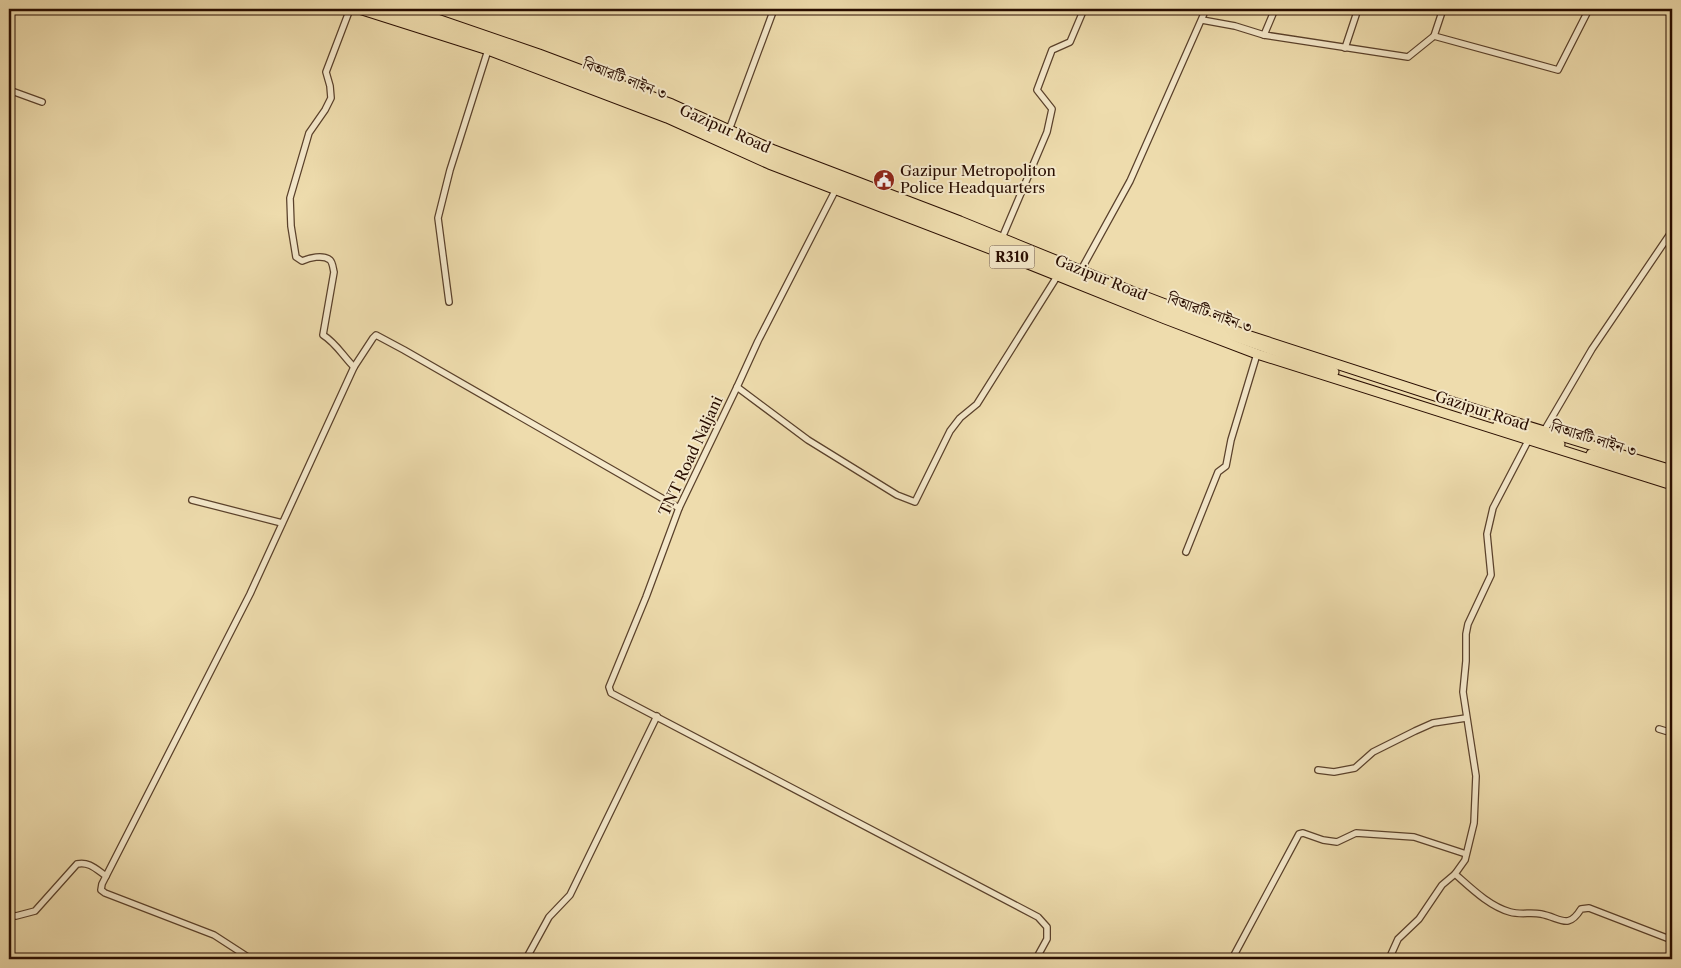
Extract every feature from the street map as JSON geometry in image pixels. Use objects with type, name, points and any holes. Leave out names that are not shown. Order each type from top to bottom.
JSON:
[{"type":"main road","name":"Gazipur Road","points":[[359,9],[488,50],[667,118],[768,164],[1058,275],[1257,354],[1672,485]]},
{"type":"main road","name":"বিআরটি লাইন ৩","points":[[384,9],[538,61],[670,111],[772,158],[1226,334],[1342,375],[1580,451],[1672,477]]},
{"type":"main road","name":"Gazipur Road","points":[[408,9],[540,54],[664,101],[774,150],[1241,333],[1544,431],[1672,470]]},
{"type":"street","points":[[350,9],[326,72],[331,98],[310,133],[290,198],[291,226],[296,257],[302,261],[311,257],[323,257],[332,262],[334,272],[323,335],[337,345],[345,358],[354,367]]},
{"type":"street","points":[[729,130],[774,9]]},
{"type":"street","points":[[1002,238],[1047,132],[1052,109],[1037,90],[1052,50],[1070,42],[1084,9]]},
{"type":"street","points":[[1081,270],[1130,181],[1206,9]]},
{"type":"street","points":[[1264,35],[1276,9]]},
{"type":"street","points":[[1345,48],[1358,9]]},
{"type":"street","points":[[1202,20],[1235,26],[1264,35],[1408,57],[1434,36],[1444,9]]},
{"type":"street","points":[[1434,36],[1558,70],[1589,9]]},
{"type":"street","points":[[449,302],[438,218],[450,170],[488,50]]},
{"type":"street","points":[[9,90],[42,102]]},
{"type":"street","name":"TNT Road Naljani","points":[[835,190],[758,341],[679,508],[609,687],[611,693],[1038,917],[1047,927],[1047,939],[1036,959]]},
{"type":"street","points":[[1544,431],[1592,349],[1672,231]]},
{"type":"street","points":[[737,387],[808,440],[897,495],[914,502],[950,430],[960,418],[977,404],[1058,275]]},
{"type":"street","points":[[251,959],[214,935],[101,890],[106,876],[250,594],[354,367],[376,335],[679,508]]},
{"type":"street","points":[[1186,552],[1218,472],[1226,466],[1231,440],[1257,354]]},
{"type":"street","points":[[1389,959],[1398,939],[1419,918],[1442,885],[1456,874],[1465,860],[1474,823],[1476,776],[1463,692],[1466,634],[1468,624],[1491,575],[1487,534],[1493,508],[1528,441]]},
{"type":"street","points":[[192,500],[282,523]]},
{"type":"street","points":[[526,959],[549,917],[570,894],[657,716]]},
{"type":"street","points":[[1318,770],[1334,772],[1355,768],[1373,752],[1415,731],[1433,723],[1466,718]]},
{"type":"street","points":[[1659,728],[1672,732]]},
{"type":"street","points":[[1232,959],[1299,834],[1303,833],[1323,840],[1337,842],[1356,833],[1414,837],[1466,854]]},
{"type":"street","points":[[9,915],[16,916],[35,911],[77,864],[81,862],[90,864],[106,876]]},
{"type":"street","points":[[1456,874],[1478,894],[1509,912],[1539,914],[1568,922],[1575,919],[1581,909],[1589,908],[1672,940]]},
{"type":"place","name":"Gazipur Metropoliton Police Headquarters","points":[[884,180]]}]
